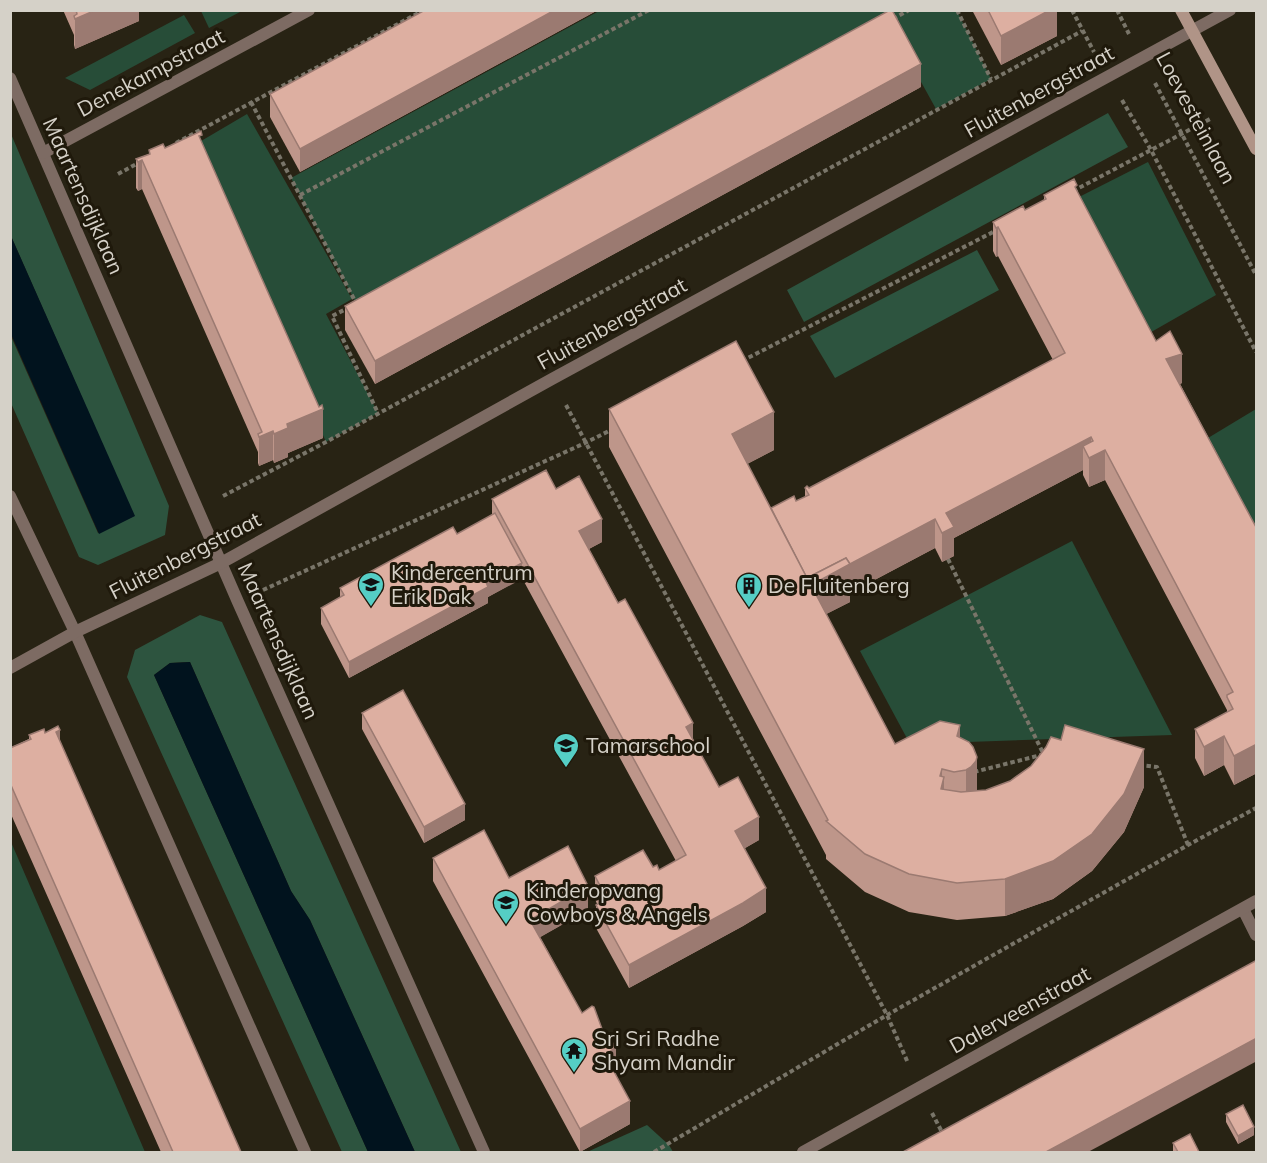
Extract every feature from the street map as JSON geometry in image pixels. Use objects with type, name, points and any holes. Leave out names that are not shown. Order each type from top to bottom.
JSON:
[{"type":"main road","name":"Loevesteinlaan","points":[[1181,10],[1257,149]]},
{"type":"street","name":"Denekampstraat","points":[[43,153],[309,10]]},
{"type":"street","name":"Fluitenbergstraat","points":[[10,668],[75,632],[221,563],[552,379],[1230,10]]},
{"type":"street","name":"Maartensdijklaan","points":[[10,78],[238,602],[484,1152]]},
{"type":"street","points":[[10,496],[75,632],[305,1152]]},
{"type":"street","name":"Dalerveenstraat","points":[[803,1152],[1257,901]]},
{"type":"street","points":[[1242,909],[1257,935]]},
{"type":"path","points":[[170,146],[424,10]]},
{"type":"path","points":[[300,195],[649,10]]},
{"type":"path","points":[[888,22],[909,10]]},
{"type":"path","points":[[957,10],[992,79]]},
{"type":"path","points":[[1072,10],[1151,150],[1257,352]]},
{"type":"path","name":"Loevesteinlaan","points":[[1117,10],[1257,275]]},
{"type":"path","points":[[199,508],[251,483],[1082,31]]},
{"type":"path","points":[[251,102],[356,303],[332,316],[378,414]]},
{"type":"path","points":[[1068,194],[1233,106]]},
{"type":"path","points":[[118,174],[149,157]]},
{"type":"path","points":[[733,366],[1005,226]]},
{"type":"path","points":[[552,379],[887,1015],[919,1089],[944,1137]]},
{"type":"path","points":[[238,602],[585,443],[617,426]]},
{"type":"path","points":[[948,559],[1043,753]]},
{"type":"path","points":[[971,773],[1043,753],[1054,755]]},
{"type":"path","points":[[1134,765],[1157,767],[1188,845]]},
{"type":"path","points":[[654,1152],[887,1015],[1257,808]]},
{"type":"green space","points":[[201,11],[242,11],[209,28]]},
{"type":"green space","points":[[599,11],[957,11],[991,79],[936,109],[888,22],[356,303],[291,178]]},
{"type":"green space","points":[[184,15],[195,33],[90,90],[65,78]]},
{"type":"green space","points":[[1108,113],[1128,147],[804,322],[787,290]]},
{"type":"green space","points":[[247,114],[352,299],[326,314],[378,413],[326,442],[196,144]]},
{"type":"green space","points":[[11,134],[169,506],[165,535],[98,565],[79,557],[11,403],[10,334],[98,533],[134,516],[11,236]]},
{"type":"green space","points":[[1148,162],[1216,295],[1146,335],[1077,198]]},
{"type":"green space","points":[[977,250],[999,290],[835,378],[810,336]]},
{"type":"green space","points":[[1256,409],[1256,528],[1208,438]]},
{"type":"green space","points":[[1072,541],[1172,735],[910,744],[860,651]]},
{"type":"green space","points":[[200,615],[222,622],[461,1152],[415,1152],[310,920],[291,891],[190,662],[170,663],[154,675],[368,1152],[342,1152],[127,677],[135,650]]},
{"type":"green space","points":[[11,842],[145,1152],[11,1152]]},
{"type":"green space","points":[[647,1125],[669,1145],[673,1152],[587,1152]]},
{"type":"water","points":[[11,236],[135,516],[99,534],[11,334]]},
{"type":"water","points":[[190,662],[291,891],[310,920],[415,1152],[368,1152],[154,675],[170,663]]},
{"type":"building","points":[[76,10],[96,10],[75,19]]},
{"type":"building","points":[[425,10],[555,10],[300,149],[270,94]]},
{"type":"building","points":[[890,10],[921,64],[375,361],[345,306]]},
{"type":"building","points":[[988,10],[1050,10],[1001,36]]},
{"type":"building","points":[[201,131],[202,135],[199,136],[319,407],[322,405],[323,409],[287,424],[288,428],[274,434],[273,431],[259,437],[258,434],[262,432],[142,160],[138,162],[136,159],[150,154],[149,150],[163,144],[165,148]]},
{"type":"building","points":[[1074,179],[1077,185],[1075,187],[1156,341],[1170,331],[1182,354],[1166,359],[1257,529],[1257,744],[1234,756],[1224,736],[1204,747],[1195,729],[1233,709],[1227,695],[1233,692],[1105,450],[1089,458],[1083,446],[1093,441],[1091,437],[946,513],[954,527],[942,533],[935,519],[850,564],[846,558],[807,578],[771,508],[794,496],[796,501],[809,495],[805,488],[807,486],[809,488],[1065,353],[998,227],[996,228],[993,222],[1023,206],[1025,210],[1046,199],[1044,195]]},
{"type":"building","points":[[736,341],[774,412],[732,434],[807,578],[846,558],[850,564],[811,585],[895,744],[940,721],[960,725],[957,736],[969,742],[973,747],[977,757],[976,761],[966,770],[954,772],[942,769],[940,776],[944,777],[941,789],[961,792],[986,790],[1010,781],[1031,766],[1051,737],[1061,740],[1065,725],[1144,749],[1124,794],[1092,834],[1053,861],[1005,879],[957,883],[909,874],[865,854],[826,821],[828,820],[609,409]]},
{"type":"building","points":[[546,470],[556,489],[579,476],[602,519],[579,531],[618,603],[625,599],[693,723],[686,727],[719,787],[738,777],[759,817],[735,831],[766,888],[743,903],[629,965],[596,905],[607,899],[595,876],[643,850],[653,867],[657,865],[659,870],[686,855],[492,499]]},
{"type":"building","points":[[495,513],[522,563],[486,582],[488,587],[349,662],[321,608],[344,595],[340,588],[453,527],[457,534]]},
{"type":"building","points":[[403,690],[465,804],[424,827],[362,713]]},
{"type":"building","points":[[58,726],[60,730],[56,732],[241,1152],[173,1152],[10,783],[10,748],[31,739],[29,735],[44,729],[45,733]]},
{"type":"building","points":[[484,830],[509,878],[568,846],[588,886],[530,920],[582,1013],[594,1007],[602,1029],[616,1047],[605,1055],[630,1101],[580,1129],[433,858]]},
{"type":"building","points":[[1257,960],[1257,1038],[1046,1152],[903,1152]]},
{"type":"building","points":[[1243,1105],[1254,1127],[1238,1136],[1226,1114]]},
{"type":"building","points":[[1190,1134],[1199,1152],[1178,1152],[1173,1143]]},
{"type":"place","name":"Kindercentrum Erik Dak","points":[[371,608]]},
{"type":"place","name":"De Fluitenberg","points":[[749,609]]},
{"type":"place","name":"Tamarschool","points":[[566,769]]},
{"type":"place","name":"Kinderopvang Cowboys & Angels","points":[[506,926]]},
{"type":"place","name":"Sri Sri Radhe Shyam Mandir","points":[[574,1074]]}]
